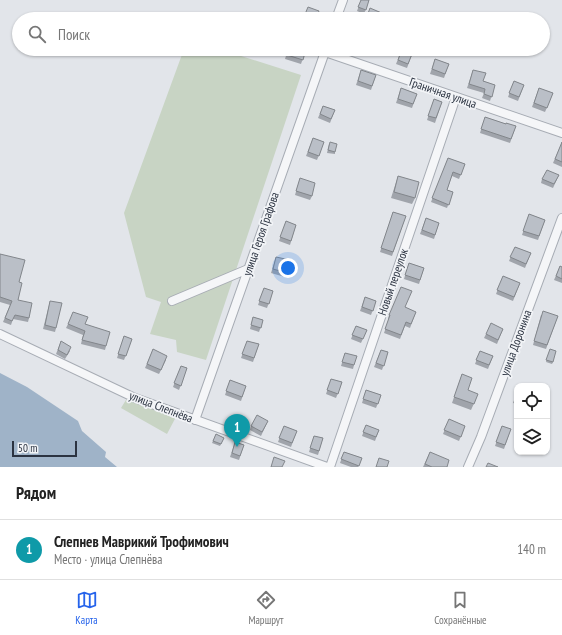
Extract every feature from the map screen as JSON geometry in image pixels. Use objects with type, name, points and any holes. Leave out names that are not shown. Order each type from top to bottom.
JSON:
[{"type":"street","points":[[339,12],[343,0]]},
{"type":"street","name":"улица Героя Графова","points":[[195,420],[323,56]]},
{"type":"street","name":"Граничная улица","points":[[342,56],[562,133]]},
{"type":"street","name":"Новый переулок","points":[[330,467],[456,97]]},
{"type":"street","name":"улица Доронина","points":[[468,467],[484,429],[562,218]]},
{"type":"street","points":[[172,301],[248,269]]},
{"type":"street","name":"улица Слепнёва","points":[[0,334],[135,398],[327,467]]},
{"type":"green space","points":[[181,56],[241,56],[301,75],[206,360],[177,352],[176,340],[150,334],[161,302],[146,297],[124,213]]},
{"type":"green space","points":[[129,395],[177,415],[167,434],[121,408]]},
{"type":"water","points":[[0,373],[27,387],[78,421],[82,431],[106,452],[105,457],[117,467],[0,467]]},
{"type":"building","points":[[361,0],[369,0],[366,10],[358,7]]},
{"type":"building","points":[[308,7],[319,11],[319,12],[306,12]]},
{"type":"building","points":[[370,8],[379,12],[369,12]]},
{"type":"building","points":[[290,56],[304,56],[303,60]]},
{"type":"building","points":[[399,56],[411,56],[408,64],[398,60]]},
{"type":"building","points":[[435,59],[449,64],[445,74],[432,69]]},
{"type":"building","points":[[361,70],[376,75],[372,86],[358,81]]},
{"type":"building","points":[[473,70],[486,73],[483,81],[495,85],[492,97],[484,94],[485,89],[469,84]]},
{"type":"building","points":[[514,81],[524,85],[519,97],[509,93]]},
{"type":"building","points":[[401,88],[417,94],[413,104],[398,99]]},
{"type":"building","points":[[539,88],[553,93],[547,108],[534,103]]},
{"type":"building","points":[[434,99],[442,102],[436,118],[428,116]]},
{"type":"building","points":[[323,106],[335,110],[331,119],[320,114]]},
{"type":"building","points":[[485,117],[516,126],[511,139],[481,129]]},
{"type":"building","points":[[313,138],[324,142],[319,156],[308,152]]},
{"type":"building","points":[[330,142],[337,144],[335,152],[328,150]]},
{"type":"building","points":[[562,142],[562,162],[555,159]]},
{"type":"building","points":[[448,158],[465,164],[461,175],[453,172],[447,190],[453,192],[449,205],[432,198]]},
{"type":"building","points":[[547,170],[559,175],[554,184],[542,179]]},
{"type":"building","points":[[398,176],[419,182],[415,198],[394,192]]},
{"type":"building","points":[[300,178],[315,183],[312,196],[296,191]]},
{"type":"building","points":[[393,212],[406,216],[393,252],[381,248]]},
{"type":"building","points":[[529,214],[545,220],[539,236],[523,231]]},
{"type":"building","points":[[426,218],[439,223],[435,235],[422,230]]},
{"type":"building","points":[[286,221],[296,225],[291,241],[280,237]]},
{"type":"building","points":[[515,247],[531,253],[526,264],[510,257]]},
{"type":"building","points":[[0,254],[25,260],[19,282],[22,283],[18,300],[32,303],[29,318],[15,315],[12,321],[5,318],[12,301],[0,297]]},
{"type":"building","points":[[276,257],[290,260],[287,273],[273,269]]},
{"type":"building","points":[[409,263],[424,268],[420,280],[405,275]]},
{"type":"building","points":[[560,266],[562,267],[562,279],[556,276]]},
{"type":"building","points":[[503,276],[520,283],[514,297],[497,290]]},
{"type":"building","points":[[401,287],[412,291],[405,307],[416,312],[411,324],[406,322],[401,335],[385,329],[389,315]]},
{"type":"building","points":[[264,288],[273,291],[269,304],[259,301]]},
{"type":"building","points":[[365,297],[376,301],[373,311],[362,307]]},
{"type":"building","points":[[50,301],[62,303],[56,328],[45,325]]},
{"type":"building","points":[[543,311],[558,316],[547,345],[534,341]]},
{"type":"building","points":[[73,312],[88,317],[85,324],[110,332],[106,346],[82,340],[85,331],[68,324]]},
{"type":"building","points":[[253,317],[263,320],[261,328],[251,325]]},
{"type":"building","points":[[491,323],[503,329],[498,340],[486,334]]},
{"type":"building","points":[[356,326],[367,330],[363,339],[352,335]]},
{"type":"building","points":[[124,336],[132,339],[126,356],[118,354]]},
{"type":"building","points":[[61,341],[71,347],[67,355],[58,350]]},
{"type":"building","points":[[247,341],[259,344],[254,358],[242,354]]},
{"type":"building","points":[[153,349],[167,356],[161,370],[147,364]]},
{"type":"building","points":[[550,349],[556,351],[553,362],[546,360]]},
{"type":"building","points":[[381,350],[388,352],[384,366],[376,363]]},
{"type":"building","points":[[480,351],[493,356],[489,365],[476,360]]},
{"type":"building","points":[[345,353],[357,356],[354,365],[342,362]]},
{"type":"building","points":[[181,366],[187,368],[181,386],[174,383]]},
{"type":"building","points":[[462,374],[472,378],[468,390],[478,394],[474,404],[454,397]]},
{"type":"building","points":[[331,379],[342,382],[338,394],[327,390]]},
{"type":"building","points":[[230,380],[246,386],[242,397],[226,391]]},
{"type":"building","points":[[366,390],[381,395],[378,404],[363,399]]},
{"type":"building","points":[[257,415],[268,421],[262,432],[251,426]]},
{"type":"building","points":[[449,419],[465,426],[461,437],[444,430]]},
{"type":"building","points":[[366,425],[379,430],[376,437],[363,432]]},
{"type":"building","points":[[284,426],[297,431],[292,443],[279,438]]},
{"type":"building","points":[[502,426],[511,429],[505,445],[496,442]]},
{"type":"building","points":[[216,434],[224,438],[221,444],[213,441]]},
{"type":"building","points":[[314,436],[323,438],[319,451],[310,448]]},
{"type":"building","points":[[235,442],[244,445],[240,456],[232,453]]},
{"type":"building","points":[[344,452],[362,458],[359,466],[341,459]]},
{"type":"building","points":[[430,452],[449,460],[447,467],[432,467],[425,464]]},
{"type":"building","points":[[274,457],[285,461],[282,467],[271,467]]},
{"type":"building","points":[[379,458],[389,461],[387,467],[376,467]]},
{"type":"building","points":[[488,463],[498,467],[486,467]]},
{"type":"place","name":"Слепнев Маврикий Трофимович","points":[[237,447]]}]
